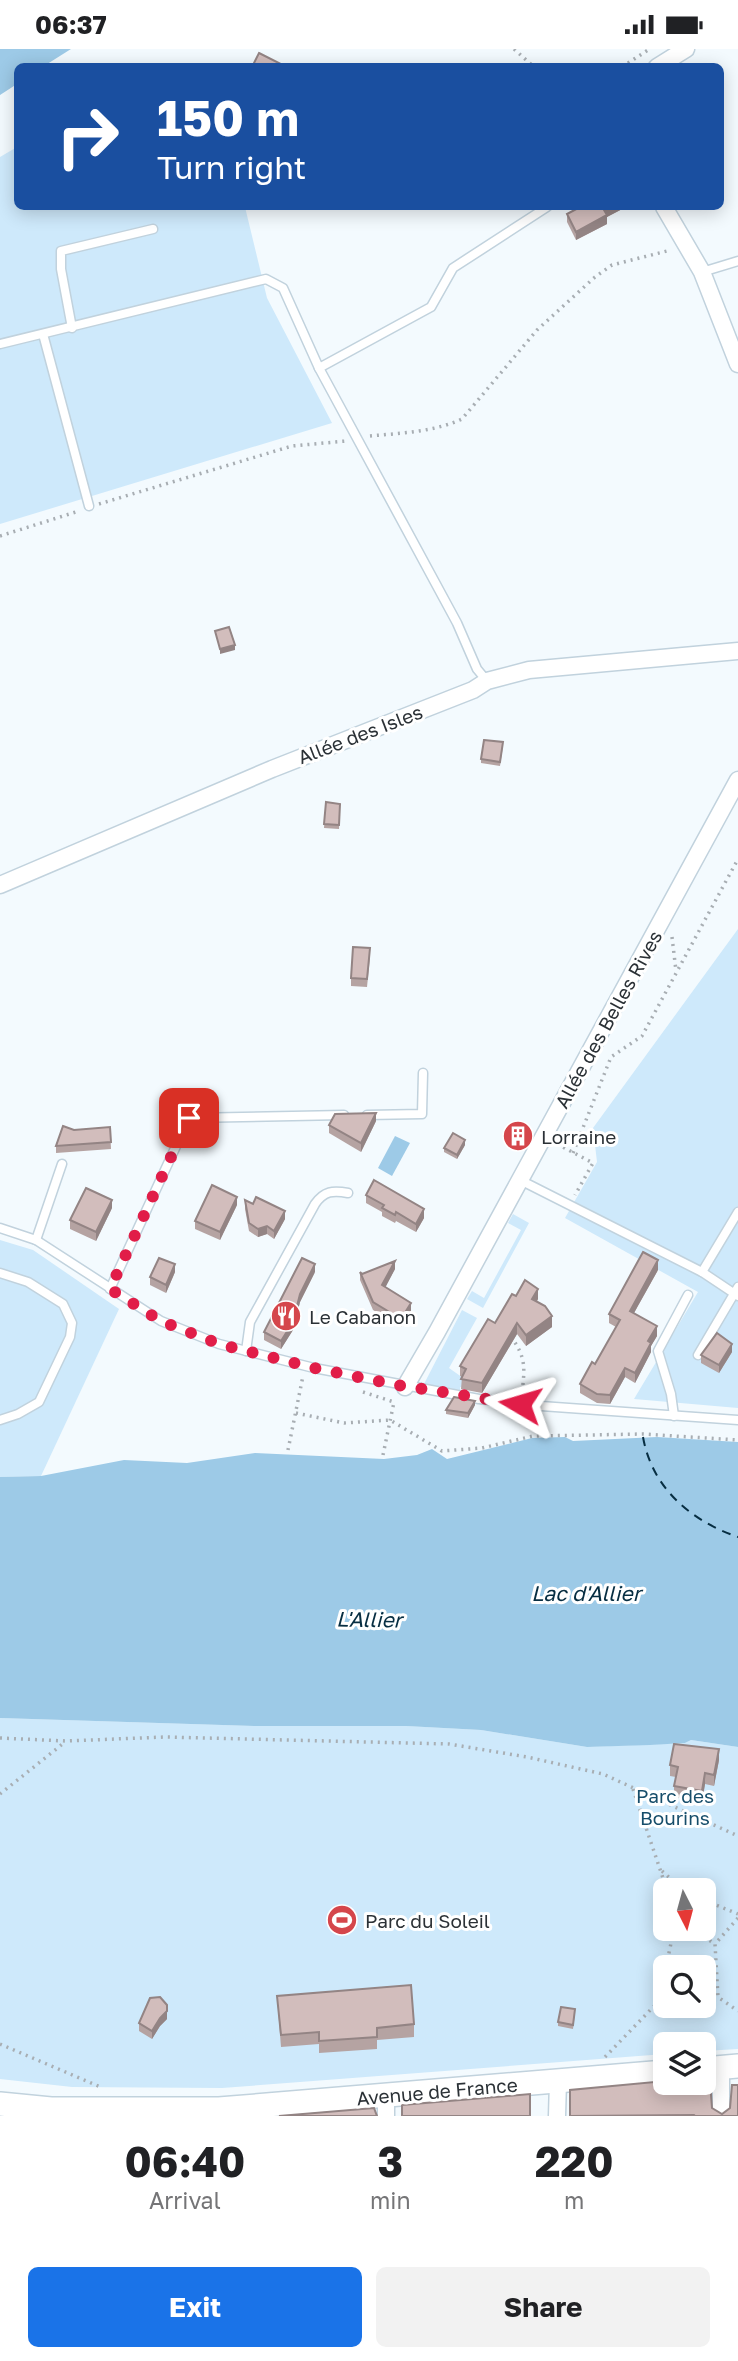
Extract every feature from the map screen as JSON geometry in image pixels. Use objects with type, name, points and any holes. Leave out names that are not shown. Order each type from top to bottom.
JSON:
[{"type":"street","points":[[663,63],[686,49]]},
{"type":"street","points":[[666,210],[702,272],[738,364]]},
{"type":"street","name":"Allée des Isles","points":[[0,885],[272,769],[473,690],[487,681],[529,670],[738,651]]},
{"type":"street","name":"Allée des Belles Rives","points":[[405,1387],[738,780]]},
{"type":"street","points":[[721,2067],[721,2116]]},
{"type":"street","name":"Avenue de France","points":[[0,2104],[51,2112],[219,2112],[386,2105],[558,2081],[653,2073]]},
{"type":"street","points":[[557,2116],[558,2081]]},
{"type":"lane","points":[[319,368],[431,307],[453,268],[542,210]]},
{"type":"lane","points":[[72,328],[61,269],[61,251],[153,229]]},
{"type":"lane","points":[[702,272],[738,261]]},
{"type":"lane","points":[[0,344],[266,279],[283,288],[319,368],[457,624],[477,669],[487,681]]},
{"type":"lane","points":[[43,334],[89,506]]},
{"type":"lane","points":[[110,1289],[189,1118],[422,1114],[423,1073]]},
{"type":"lane","points":[[36,1240],[62,1164]]},
{"type":"lane","points":[[520,1180],[737,1292],[698,1355]]},
{"type":"lane","points":[[246,1351],[250,1322],[315,1204],[326,1192],[348,1193]]},
{"type":"lane","points":[[702,1272],[738,1212]]},
{"type":"lane","points":[[0,1228],[36,1240],[161,1321],[197,1337],[246,1351],[405,1387],[520,1404],[738,1420]]},
{"type":"lane","points":[[0,1273],[28,1282],[63,1304],[72,1323],[70,1337],[39,1402],[0,1420]]},
{"type":"lane","points":[[674,1416],[671,1394],[658,1351],[688,1294]]},
{"type":"path","points":[[514,49],[530,63]]},
{"type":"path","points":[[628,63],[650,49]]},
{"type":"path","points":[[573,1153],[611,1057],[642,1036],[738,859]]},
{"type":"path","points":[[672,934],[676,973]]},
{"type":"path","points":[[508,1333],[518,1346],[526,1366],[520,1404]]},
{"type":"path","points":[[288,1450],[302,1382]]},
{"type":"path","points":[[383,1455],[394,1402]]},
{"type":"path","points":[[296,1413],[344,1423],[390,1420],[442,1451],[482,1448],[533,1436],[643,1436],[738,1440]]},
{"type":"path","points":[[0,1738],[66,1741],[165,1737],[449,1744],[527,1757],[603,1774],[737,1835],[738,1843]]},
{"type":"path","points":[[0,1794],[66,1741]]},
{"type":"path","points":[[632,1788],[663,1878]]},
{"type":"path","points":[[660,1870],[669,1878]]},
{"type":"path","points":[[716,1906],[738,1916],[715,1944],[718,1997],[738,2011]]},
{"type":"path","points":[[710,1941],[715,1944]]},
{"type":"path","points":[[601,2061],[653,2010]]},
{"type":"path","points":[[0,2044],[115,2093]]},
{"type":"green space","points":[[14,149],[14,210],[246,210],[267,298],[332,423],[0,524],[0,157]]},
{"type":"green space","points":[[738,929],[738,1408],[634,1399],[698,1292],[565,1218],[597,1162],[593,1128]]},
{"type":"green space","points":[[513,1214],[529,1223],[483,1308],[467,1299],[472,1291],[484,1298],[521,1230],[508,1223]]},
{"type":"green space","points":[[0,1240],[33,1250],[119,1309],[41,1476],[0,1477]]},
{"type":"green space","points":[[462,1310],[477,1318],[449,1368],[466,1380],[463,1388],[460,1387],[460,1390],[424,1384]]},
{"type":"green space","name":"Parc du Soleil","points":[[0,1718],[254,1726],[406,1726],[481,1730],[587,1747],[685,1743],[691,1740],[738,1747],[738,2049],[716,2050],[716,2032],[653,2032],[653,2055],[222,2088],[72,2087],[0,2079]]},
{"type":"water","points":[[0,49],[71,49],[49,63],[14,63],[14,86],[0,95]]},
{"type":"water","points":[[395,1136],[410,1143],[392,1176],[378,1168]]},
{"type":"water","name":"Lac d'Allier","points":[[565,1437],[573,1441],[657,1437],[738,1442],[738,1747],[691,1740],[685,1743],[587,1747],[481,1730],[406,1726],[254,1726],[0,1718],[0,1477],[41,1476],[124,1460],[187,1463],[255,1453],[384,1459],[417,1455],[432,1449],[447,1459],[532,1438]]},
{"type":"building","points":[[259,53],[279,63],[254,63]]},
{"type":"building","points":[[574,210],[604,210],[607,215],[576,232],[567,214]]},
{"type":"building","points":[[229,627],[235,645],[220,649],[215,631]]},
{"type":"building","points":[[484,740],[503,742],[500,762],[481,759]]},
{"type":"building","points":[[326,802],[340,804],[339,825],[324,824]]},
{"type":"building","points":[[353,947],[370,948],[367,979],[351,978]]},
{"type":"building","points":[[376,1113],[361,1143],[329,1125],[335,1114]]},
{"type":"building","points":[[63,1126],[74,1130],[110,1127],[111,1142],[56,1146]]},
{"type":"building","points":[[453,1133],[465,1140],[457,1155],[444,1148]]},
{"type":"building","points":[[374,1180],[424,1209],[416,1224],[396,1212],[395,1215],[382,1208],[384,1205],[366,1195]]},
{"type":"building","points":[[212,1185],[237,1197],[220,1232],[195,1221]]},
{"type":"building","points":[[86,1188],[112,1200],[96,1232],[70,1220]]},
{"type":"building","points":[[256,1197],[285,1211],[274,1231],[267,1226],[258,1229],[249,1223],[245,1200],[253,1204]]},
{"type":"building","points":[[643,1252],[658,1260],[630,1311],[657,1326],[635,1373],[625,1368],[610,1395],[597,1394],[580,1384],[592,1362],[595,1364],[620,1320],[609,1314]]},
{"type":"building","points":[[159,1258],[175,1264],[166,1285],[150,1277]]},
{"type":"building","name":"Le Cabanon","points":[[302,1258],[315,1264],[300,1294],[293,1322],[281,1341],[264,1332]]},
{"type":"building","points":[[395,1261],[382,1285],[411,1303],[401,1319],[373,1302],[360,1272],[362,1274]]},
{"type":"building","points":[[525,1280],[538,1289],[532,1299],[545,1306],[552,1316],[526,1335],[517,1323],[482,1383],[461,1379],[466,1369],[460,1366],[488,1319],[495,1323],[512,1294],[516,1296]]},
{"type":"building","points":[[717,1333],[732,1344],[719,1365],[701,1355]]},
{"type":"building","points":[[454,1397],[475,1401],[468,1413],[446,1410]]},
{"type":"building","points":[[674,1744],[719,1749],[714,1775],[705,1773],[702,1791],[674,1786],[678,1767],[670,1765]]},
{"type":"building","points":[[411,1985],[414,2024],[377,2028],[377,2037],[319,2041],[319,2032],[281,2035],[277,1996]]},
{"type":"building","points":[[160,1997],[167,2005],[167,2011],[152,2031],[139,2023],[150,1998]]},
{"type":"building","points":[[561,2007],[575,2009],[573,2025],[558,2022]]},
{"type":"building","points":[[653,2082],[653,2095],[711,2095],[712,2108],[722,2114],[730,2108],[732,2085],[738,2085],[738,2116],[570,2116],[570,2090]]},
{"type":"building","points":[[530,2094],[530,2116],[402,2116],[402,2105]]},
{"type":"building","points":[[374,2108],[377,2116],[279,2116]]},
{"type":"ferry route","points":[[643,1437],[655,1472],[676,1500],[705,1522],[738,1537]]},
{"type":"place","name":"Lorraine","points":[[518,1136]]},
{"type":"place","name":"Le Cabanon","points":[[286,1316]]},
{"type":"place","name":"Parc du Soleil","points":[[342,1920]]},
{"type":"route","points":[[189,1118],[110,1289],[161,1321],[219,1344],[397,1385],[520,1404]]},
{"type":"water label","name":"L'Allier","points":[[369,1619]]},
{"type":"park label","name":"Parc des Bourins","points":[[675,1806]]}]
